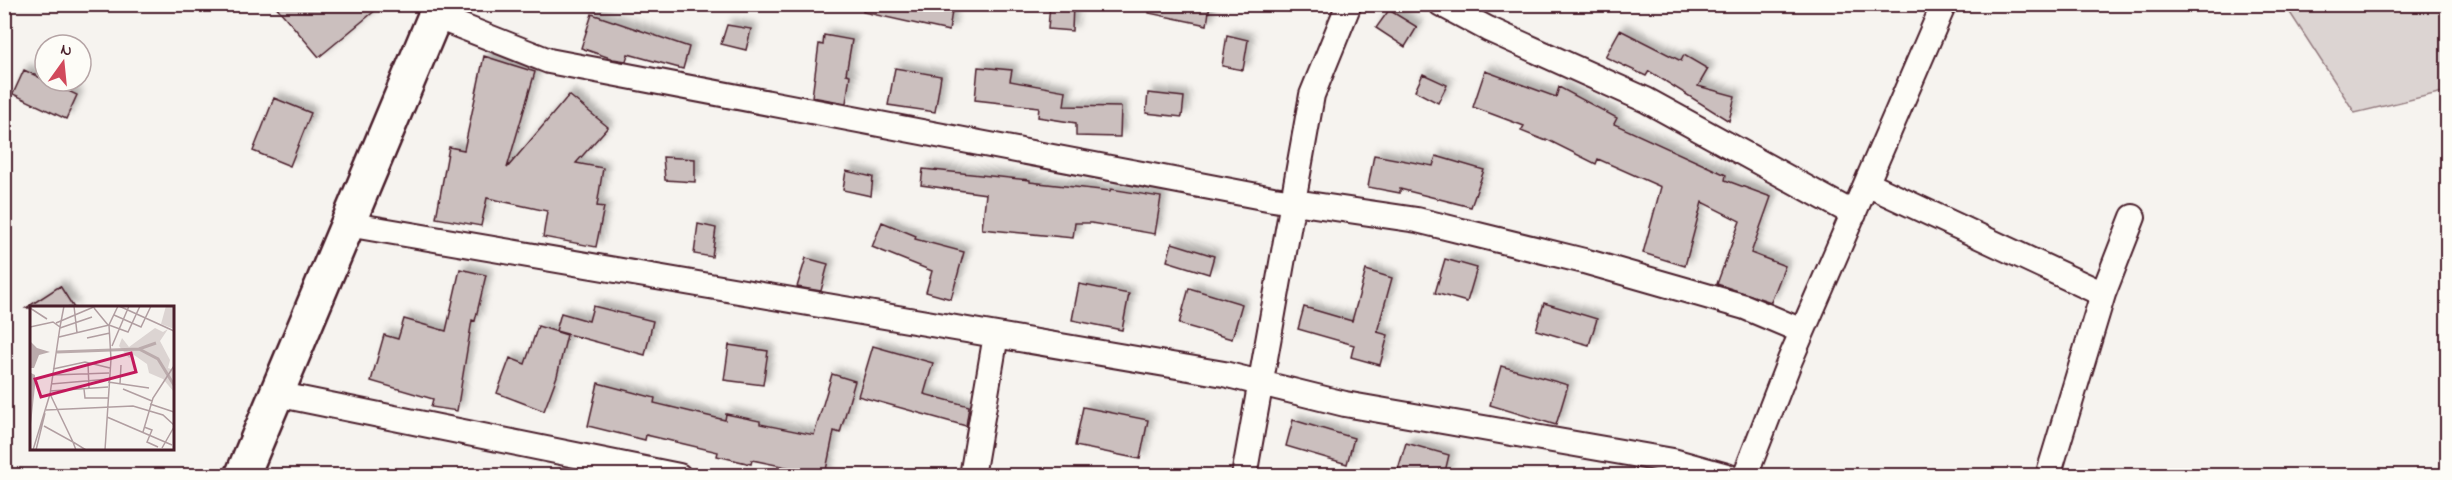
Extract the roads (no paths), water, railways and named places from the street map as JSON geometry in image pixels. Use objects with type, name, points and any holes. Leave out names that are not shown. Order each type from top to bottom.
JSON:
[{"type":"street","points":[[1244,476],[1312,94],[1349,4]]},
{"type":"street","points":[[1441,4],[1488,29],[1646,100],[1854,214]]},
{"type":"street","points":[[1746,476],[1802,331],[1944,4]]},
{"type":"street","points":[[243,474],[437,10],[549,62],[1294,202],[1417,220],[1584,261],[1745,307],[1802,331]]},
{"type":"street","points":[[1867,184],[2103,294]]},
{"type":"street","points":[[2048,476],[2103,294],[2133,217]]},
{"type":"street","points":[[347,224],[1224,374],[1345,404],[1673,461],[1727,476]]},
{"type":"street","points":[[972,476],[996,334]]},
{"type":"street","points":[[276,394],[679,476]]}]
